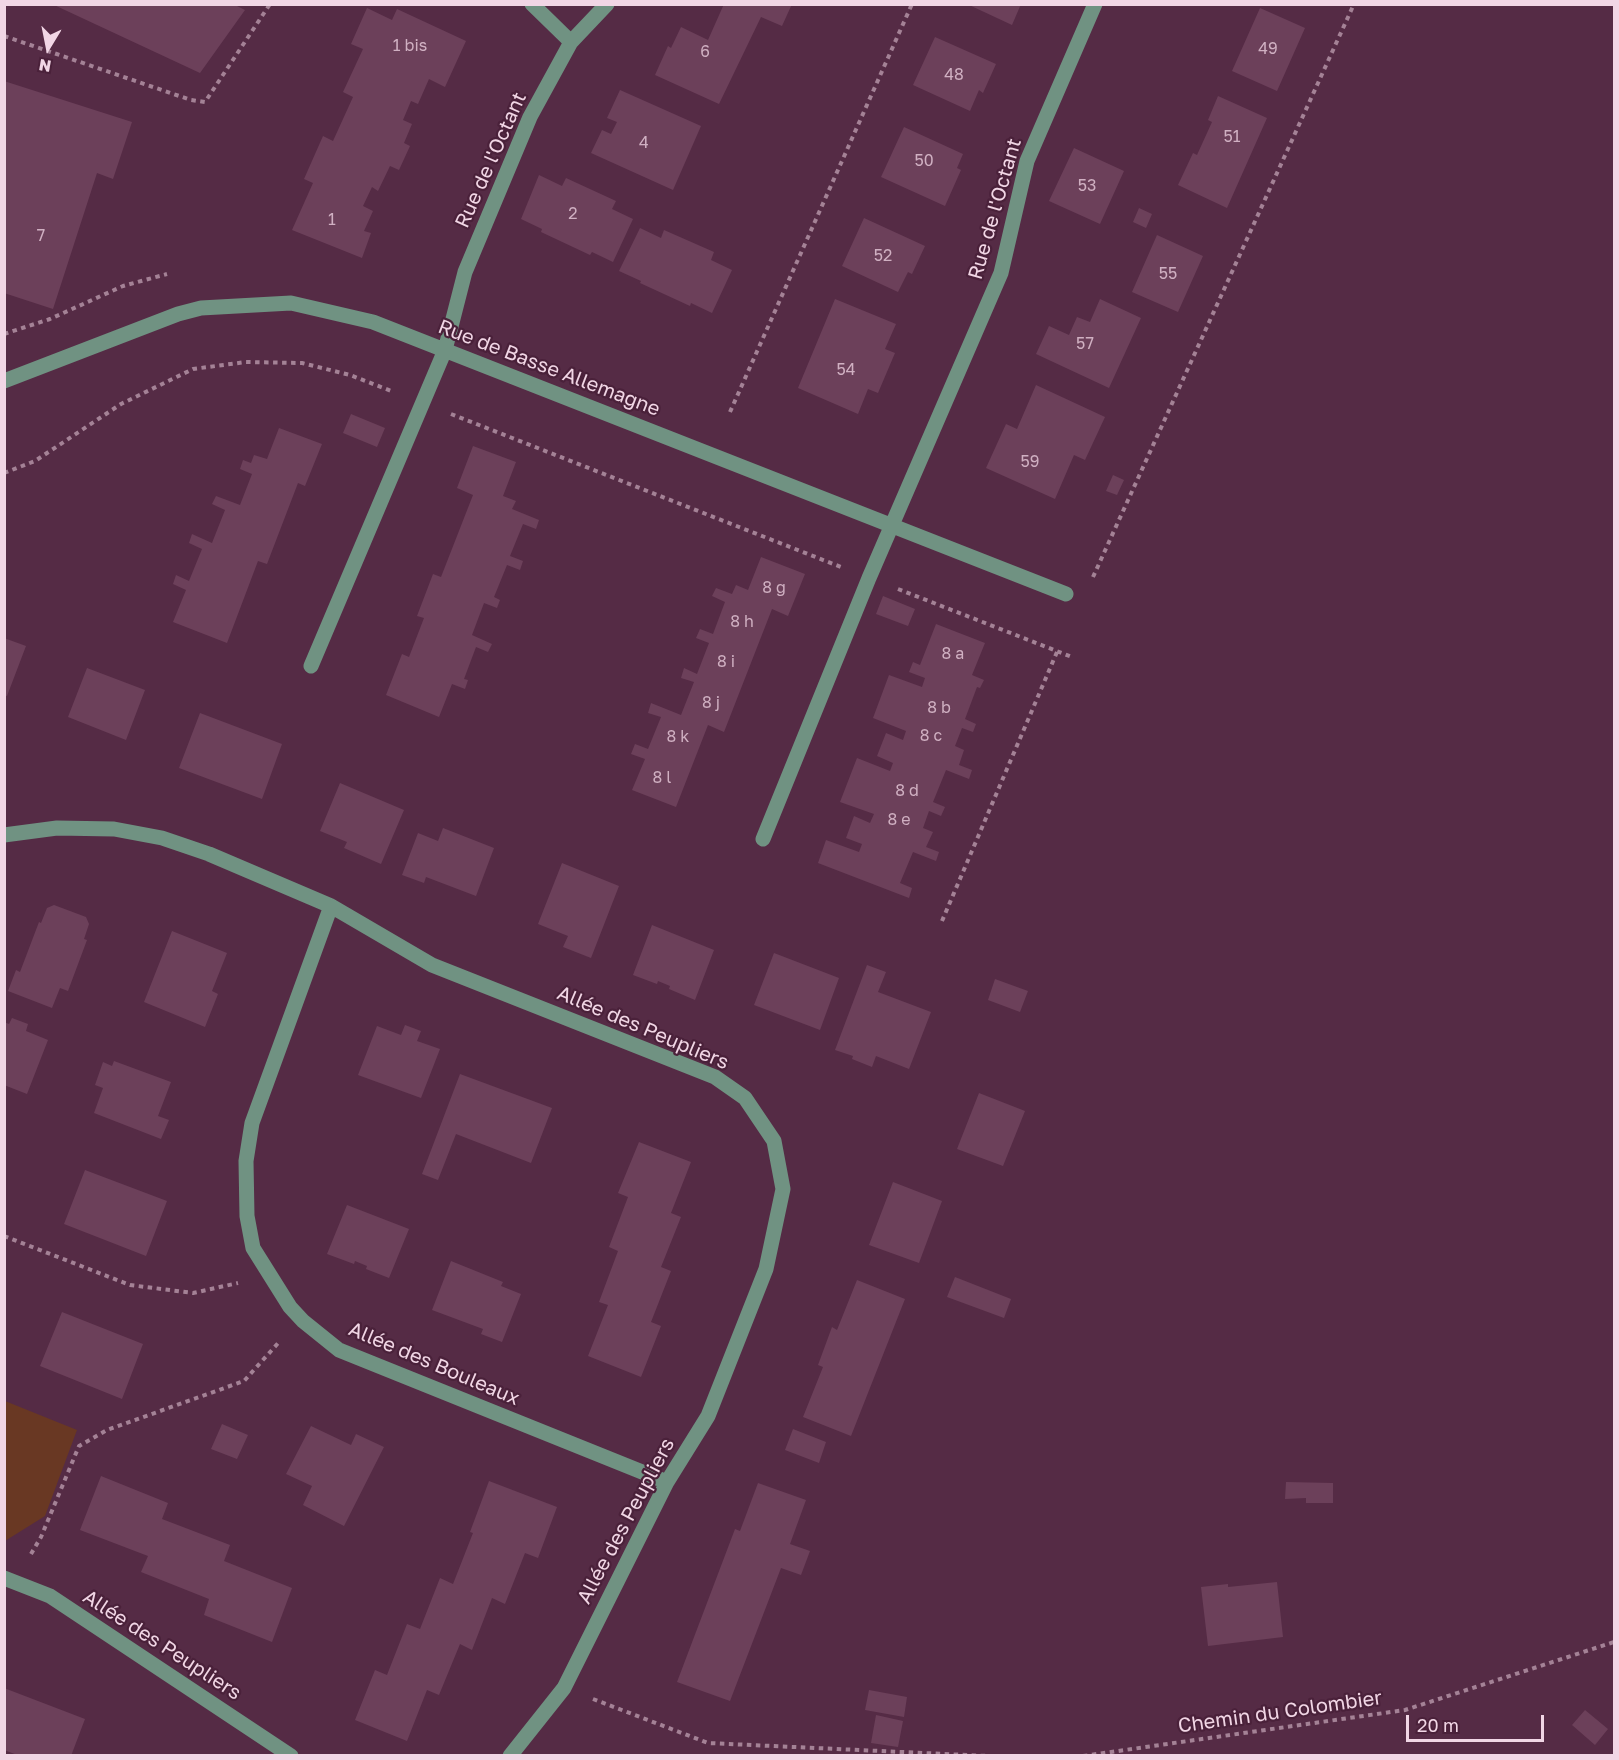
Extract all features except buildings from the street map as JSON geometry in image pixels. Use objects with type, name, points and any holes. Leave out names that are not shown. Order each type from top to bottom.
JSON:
[{"type":"street","points":[[532,4],[571,42]]},
{"type":"street","name":"Rue de l'Octant","points":[[311,666],[445,350],[465,272],[530,117],[571,42],[607,4]]},
{"type":"street","name":"Rue de l'Octant","points":[[764,839],[869,578],[1001,273],[1027,160],[1095,4]]},
{"type":"street","name":"Rue de Basse Allemagne","points":[[4,381],[149,324],[201,308],[291,303],[374,322],[1066,594]]},
{"type":"street","name":"Allée des Peupliers","points":[[4,835],[57,828],[114,829],[162,838],[209,854],[331,906],[432,965],[715,1077],[745,1098],[774,1141],[783,1189],[766,1269],[708,1416],[667,1482],[564,1688],[510,1755]]},
{"type":"street","name":"Allée des Bouleaux","points":[[331,906],[252,1123],[246,1161],[247,1216],[253,1248],[290,1307],[303,1321],[339,1350],[667,1482]]},
{"type":"street","name":"Allée des Peupliers","points":[[9,1580],[50,1596],[291,1755]]},
{"type":"path","points":[[4,36],[191,100],[205,102],[270,4]]},
{"type":"path","points":[[730,412],[912,4]]},
{"type":"path","points":[[1066,594],[1091,580],[1354,4]]},
{"type":"path","points":[[4,334],[50,319],[123,286],[167,274]]},
{"type":"path","points":[[4,473],[35,461],[121,404],[193,369],[246,362],[302,363],[350,375],[1072,657]]},
{"type":"path","points":[[942,921],[1057,652]]},
{"type":"path","points":[[4,1236],[130,1285],[193,1293],[272,1278]]},
{"type":"path","points":[[9,1580],[36,1547],[79,1446],[107,1430],[244,1381],[283,1338],[303,1321]]},
{"type":"path","name":"Chemin du Colombier","points":[[1083,1755],[1405,1710],[1614,1642]]},
{"type":"path","points":[[564,1688],[708,1743],[988,1755]]},
{"type":"shaded area","points":[[5,1401],[77,1430],[45,1516],[5,1541]]}]
